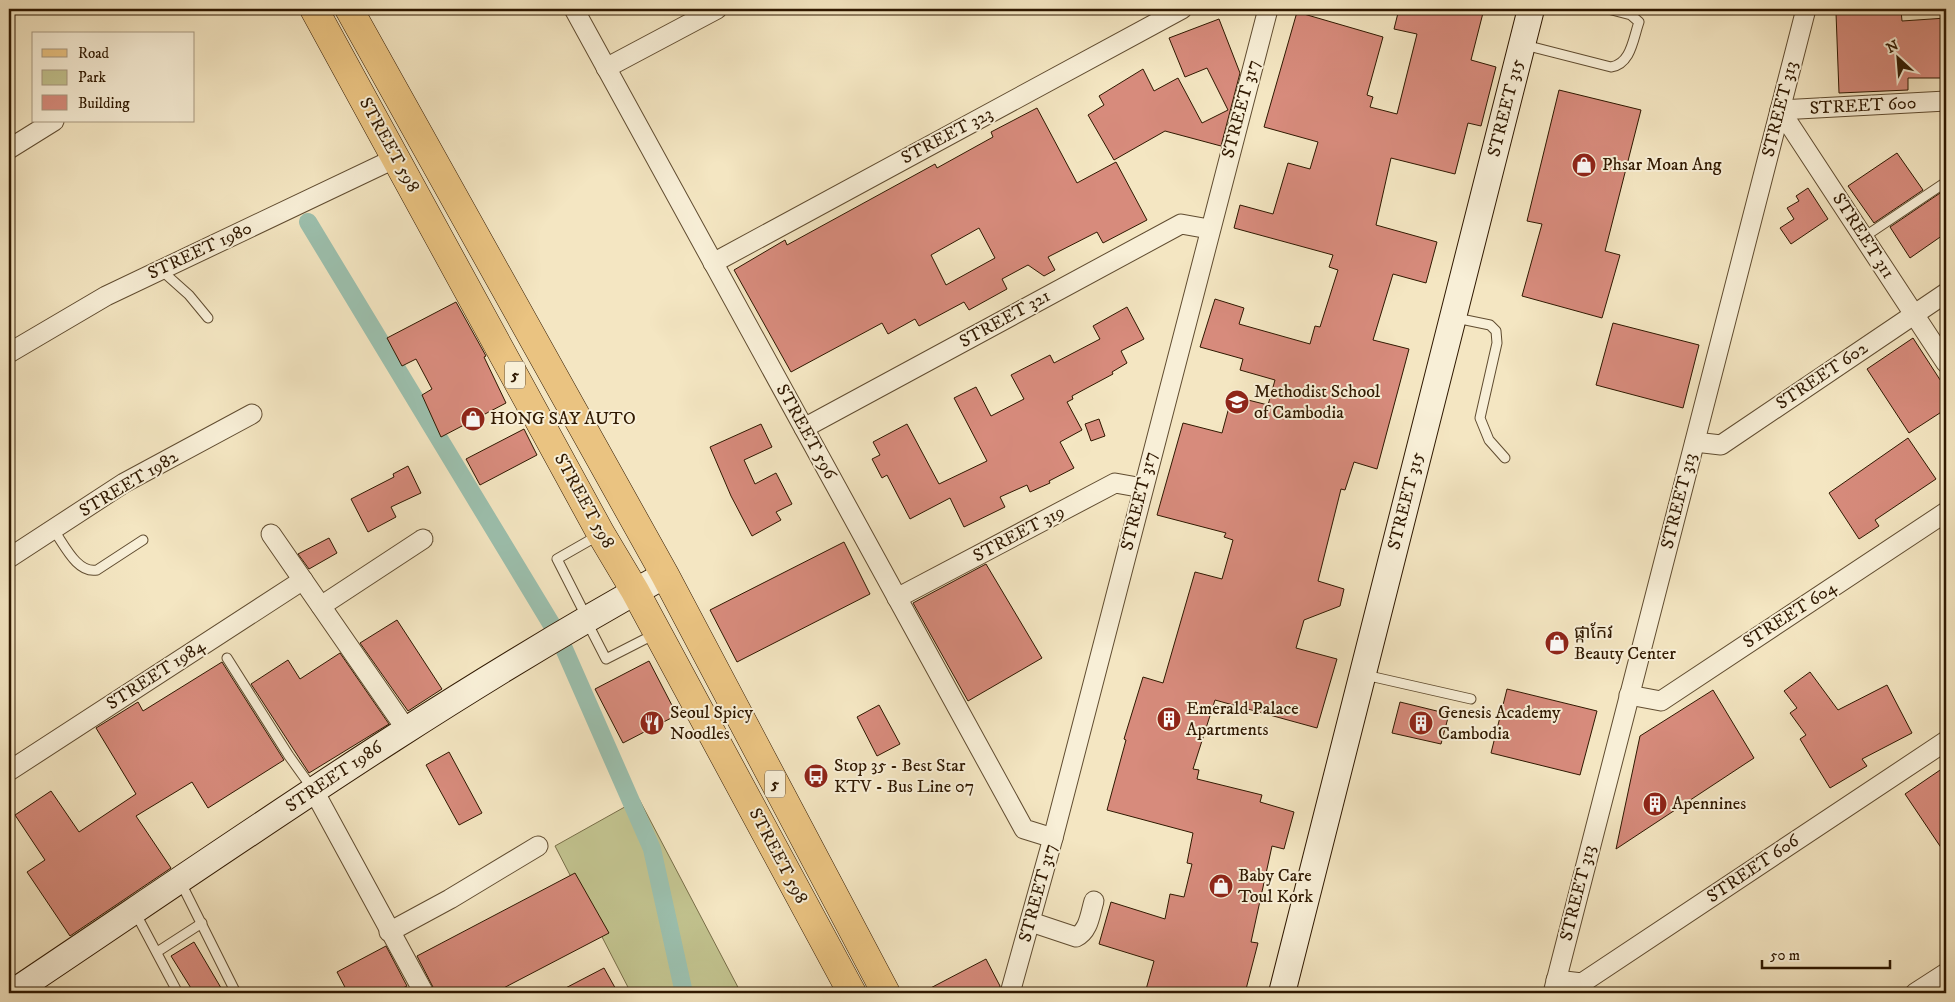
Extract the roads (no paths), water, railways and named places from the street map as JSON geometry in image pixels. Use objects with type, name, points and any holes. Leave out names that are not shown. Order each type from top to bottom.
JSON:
[{"type":"main road","name":"STREET 598","points":[[314,9],[601,534],[636,591],[852,993]]},
{"type":"main road","name":"STREET 598","points":[[349,9],[665,575],[886,993]]},
{"type":"main road","points":[[723,754],[752,741]]},
{"type":"street","name":"STREET 596","points":[[574,9],[1024,829],[1053,838]]},
{"type":"street","points":[[606,68],[718,9]]},
{"type":"street","name":"STREET 323","points":[[713,262],[1182,9]]},
{"type":"street","name":"STREET 317","points":[[1010,993],[1031,922],[1209,229],[1268,9]]},
{"type":"street","name":"STREET 315","points":[[1282,993],[1531,9]]},
{"type":"street","name":"STREET 313","points":[[1554,987],[1806,9]]},
{"type":"street","name":"STREET 600","points":[[1780,110],[1946,102]]},
{"type":"street","name":"STREET 311","points":[[1780,110],[1946,363]]},
{"type":"street","points":[[9,149],[52,122]]},
{"type":"street","name":"STREET 1980","points":[[9,353],[106,296],[396,158]]},
{"type":"street","name":"STREET 321","points":[[804,428],[1181,224],[1209,229]]},
{"type":"street","name":"STREET 602","points":[[1695,442],[1721,445],[1946,294]]},
{"type":"street","name":"STREET 1982","points":[[9,558],[124,483],[252,414]]},
{"type":"street","name":"STREET 319","points":[[897,598],[1115,483],[1143,488]]},
{"type":"street","name":"STREET 604","points":[[1629,695],[1661,701],[1946,512]]},
{"type":"street","points":[[271,534],[406,729]]},
{"type":"street","points":[[321,606],[423,540]]},
{"type":"street","name":"STREET 1986","points":[[12,993],[406,729],[544,643],[665,575]]},
{"type":"street","name":"STREET 1984","points":[[9,771],[303,580]]},
{"type":"street","name":"STREET 606","points":[[1554,987],[1582,983],[1946,741]]},
{"type":"street","points":[[314,791],[389,932],[424,993]]},
{"type":"street","points":[[389,932],[450,899],[538,846]]},
{"type":"street","points":[[1031,922],[1076,938],[1083,934],[1087,928],[1094,901]]},
{"type":"street","points":[[1915,993],[1946,973]]},
{"type":"lane","points":[[1522,44],[1611,67],[1619,66],[1625,62],[1639,22],[1631,15],[1608,9]]},
{"type":"lane","points":[[1864,237],[1946,182]]},
{"type":"lane","points":[[161,270],[189,295],[208,318]]},
{"type":"lane","points":[[1453,317],[1490,325],[1496,331],[1497,343],[1480,418],[1489,440],[1505,458]]},
{"type":"lane","points":[[53,530],[82,568],[90,572],[97,570],[142,540]]},
{"type":"lane","points":[[601,534],[557,559],[582,621],[606,659],[658,633]]},
{"type":"lane","points":[[227,658],[289,756],[314,791]]},
{"type":"lane","points":[[1363,674],[1471,699]]},
{"type":"lane","points":[[180,881],[236,993]]},
{"type":"lane","points":[[135,911],[178,993]]},
{"type":"lane","points":[[156,952],[202,923]]},
{"type":"waterway","points":[[308,222],[558,635],[652,849],[684,993]]},
{"type":"place","name":"Phsar Moan Ang","points":[[1584,165]]},
{"type":"place","name":"Methodist School of Cambodia","points":[[1237,402]]},
{"type":"place","name":"HONG SAY AUTO","points":[[473,419]]},
{"type":"place","name":"ផ្កាកែវ Beauty Center","points":[[1557,643]]},
{"type":"place","name":"Emerald Palace Apartments","points":[[1169,719]]},
{"type":"place","name":"Seoul Spicy Noodles","points":[[652,723]]},
{"type":"place","name":"Genesis Academy Cambodia","points":[[1421,723]]},
{"type":"place","name":"Stop 35 - Best Star KTV - Bus Line 07","points":[[816,776]]},
{"type":"place","name":"Apennines","points":[[1655,804]]},
{"type":"place","name":"Baby Care Toul Kork","points":[[1221,886]]}]
